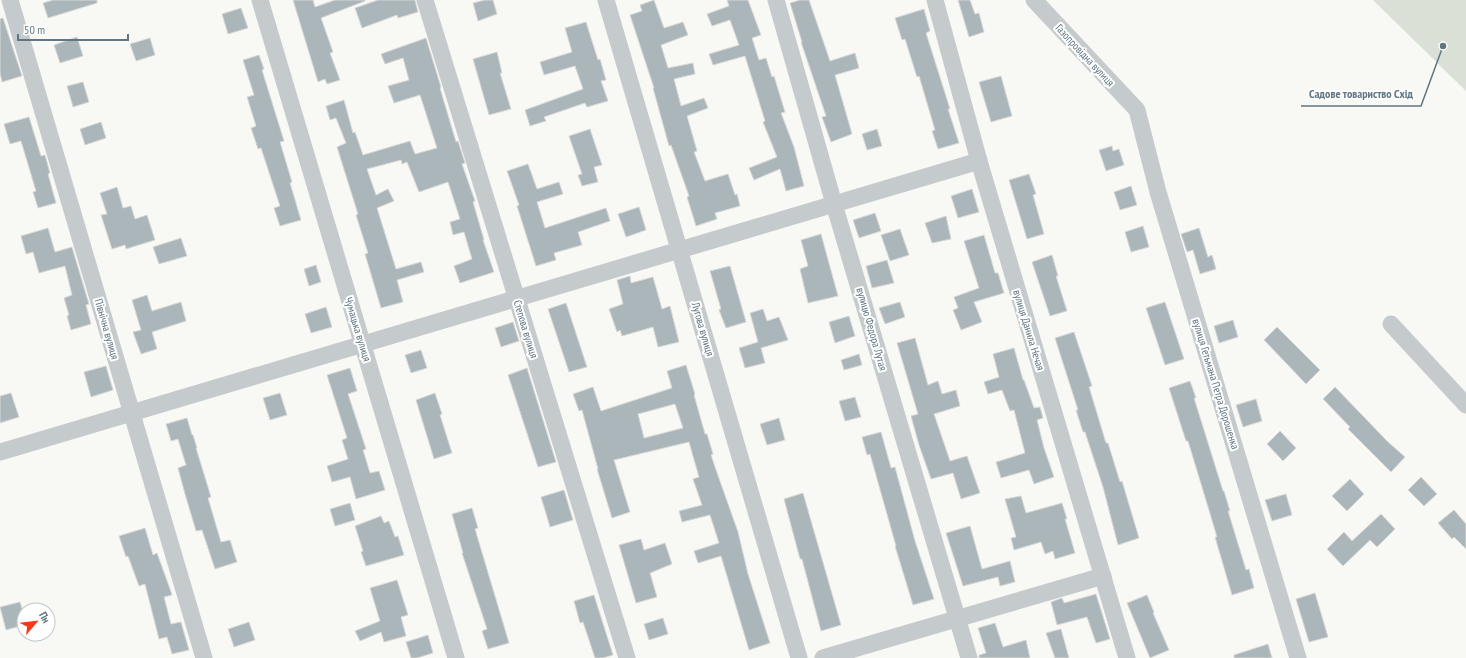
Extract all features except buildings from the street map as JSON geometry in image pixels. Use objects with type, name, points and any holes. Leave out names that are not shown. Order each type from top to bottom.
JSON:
[{"type":"street","name":"Північна вулиця","points":[[10,0],[204,658]]},
{"type":"street","name":"Чумацька вулиця","points":[[260,0],[456,658]]},
{"type":"street","name":"Степова вулиця","points":[[425,0],[627,658]]},
{"type":"street","name":"Лугова вулиця","points":[[606,0],[799,658]]},
{"type":"street","name":"вулицю Федора Лутая","points":[[776,0],[834,204],[969,658]]},
{"type":"street","name":"вулиця Данила Нечая","points":[[935,0],[979,161],[1127,658]]},
{"type":"street","name":"Газопровідна вулиця","points":[[1034,0],[1137,110]]},
{"type":"street","name":"вулиця Гетьмана Петра Дорошенка","points":[[1137,110],[1158,192],[1298,658]]},
{"type":"street","points":[[0,452],[979,161]]},
{"type":"street","points":[[1391,324],[1466,405]]},
{"type":"street","points":[[823,658],[1103,576]]},
{"type":"shaded area","points":[[1373,0],[1466,0],[1466,91]]},
{"type":"place","name":"Садове товариство Схід","points":[[1443,46]]}]
